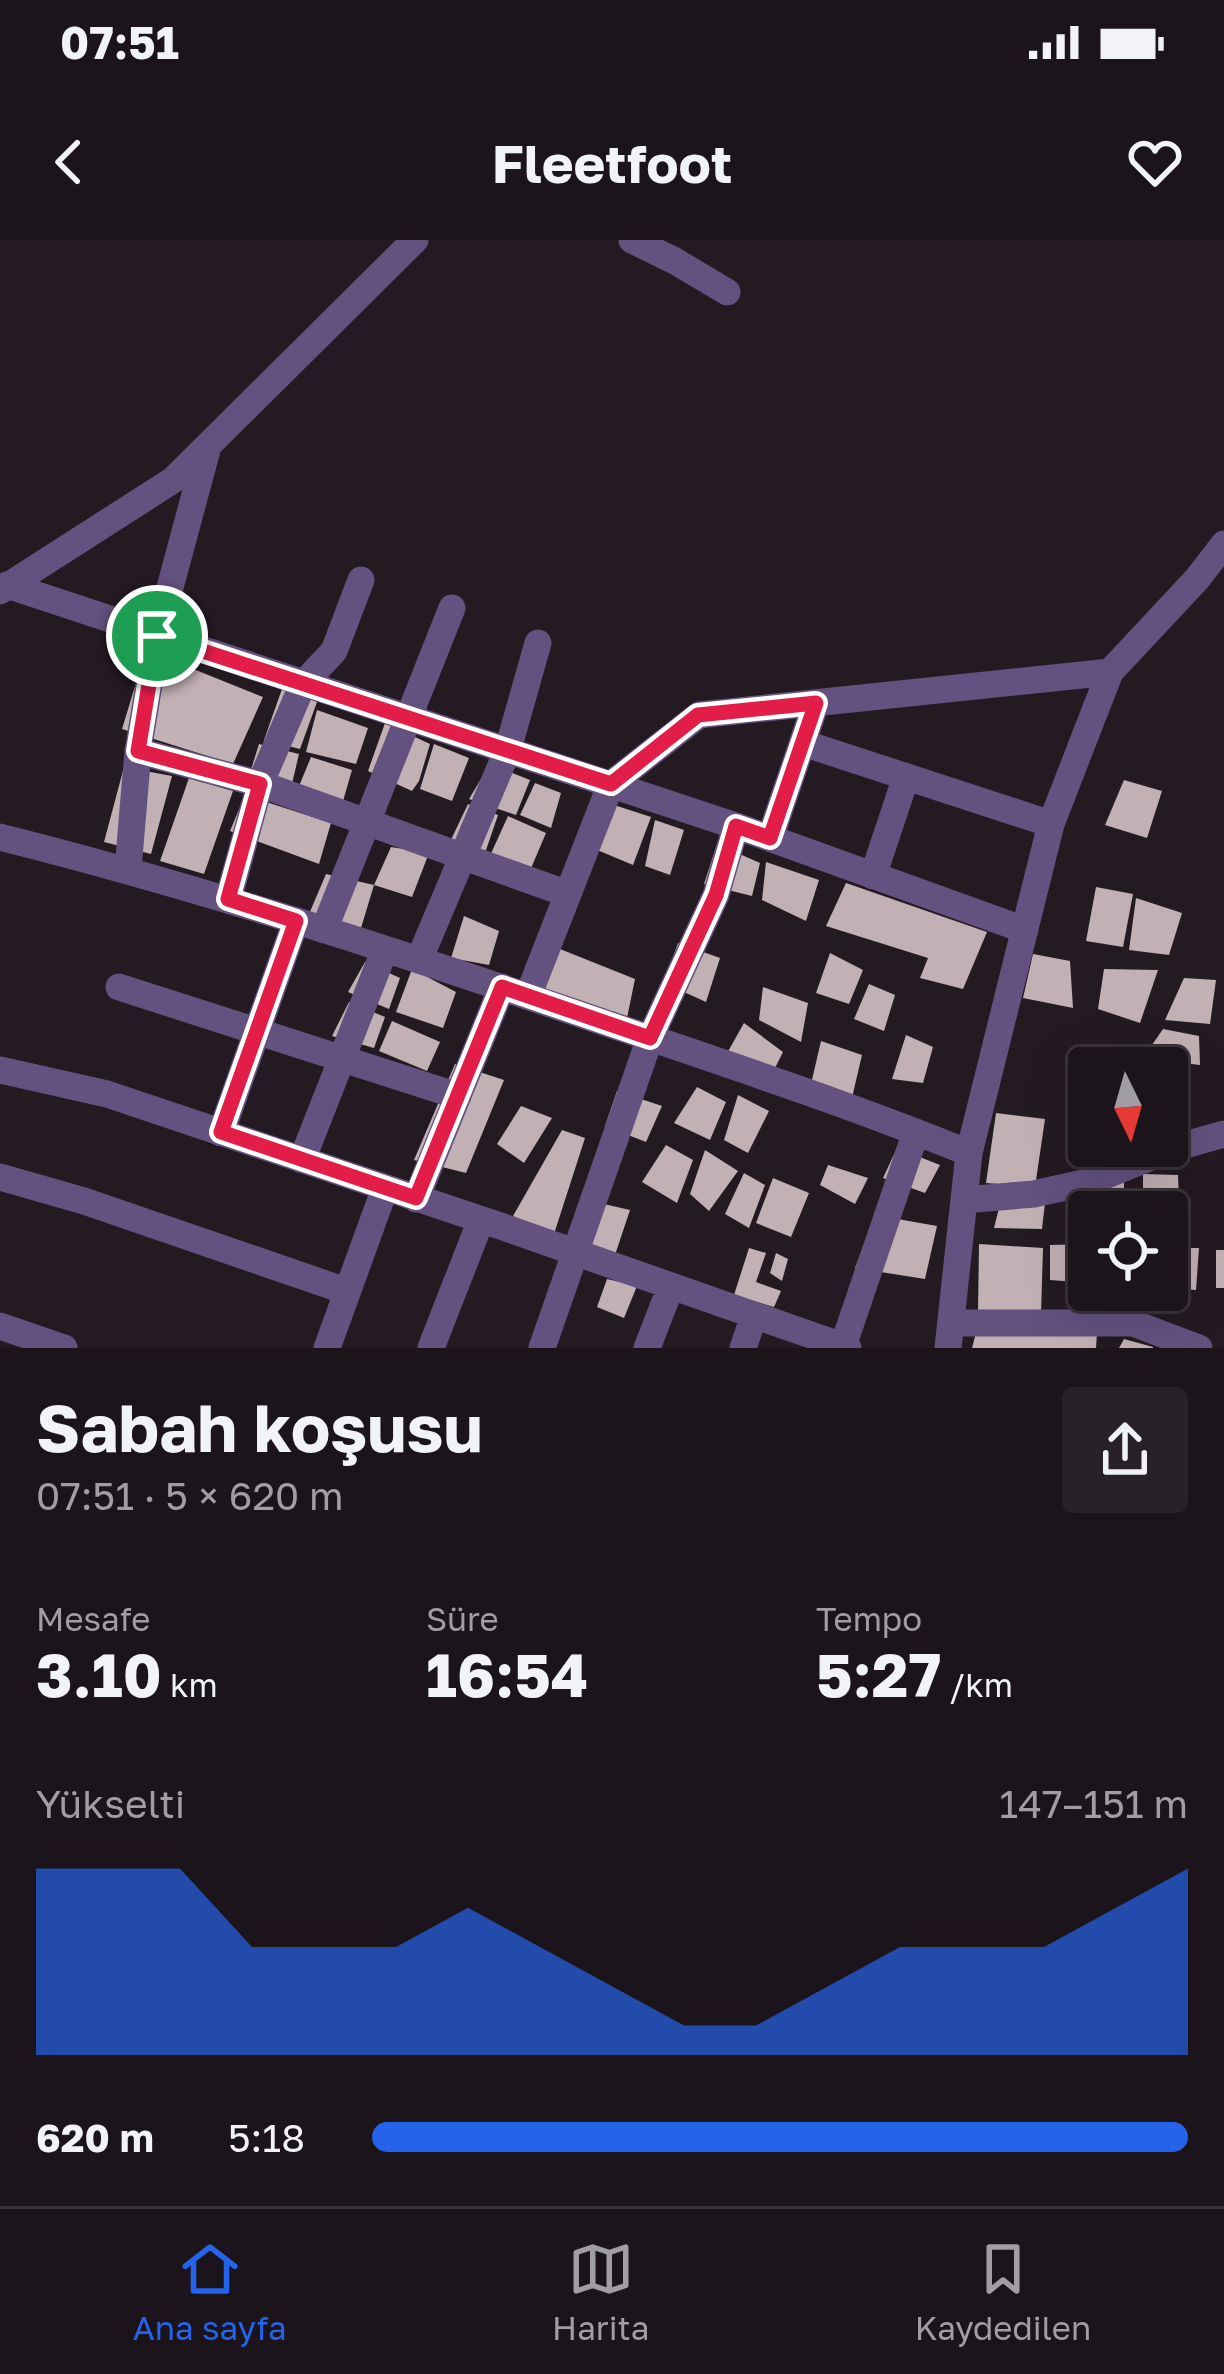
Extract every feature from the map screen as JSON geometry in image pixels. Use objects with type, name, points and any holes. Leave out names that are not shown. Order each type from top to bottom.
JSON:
[{"type":"street","points":[[4,588],[173,480],[415,240]]},
{"type":"street","points":[[632,240],[727,292]]},
{"type":"street","points":[[128,869],[138,751],[157,636],[208,446]]},
{"type":"street","points":[[1199,1348],[1133,1323],[950,1335],[969,1153],[1052,824],[1110,672],[1224,544]]},
{"type":"street","points":[[228,899],[260,784],[303,684],[334,651],[361,580]]},
{"type":"street","points":[[4,588],[508,749],[1024,930]]},
{"type":"street","points":[[324,930],[452,608]]},
{"type":"street","points":[[419,960],[508,749],[538,643]]},
{"type":"street","points":[[416,1198],[458,1096],[568,894],[611,784],[698,715],[1110,672]]},
{"type":"street","points":[[770,838],[816,703]]},
{"type":"street","points":[[802,743],[1052,824]]},
{"type":"street","points":[[138,751],[260,784],[568,894]]},
{"type":"street","points":[[873,876],[906,777]]},
{"type":"street","points":[[542,1348],[650,1038],[716,895],[736,826]]},
{"type":"street","points":[[0,837],[128,869],[419,960],[969,1153]]},
{"type":"street","points":[[221,1132],[296,921]]},
{"type":"street","points":[[302,1160],[385,949]]},
{"type":"street","points":[[118,987],[458,1096]]},
{"type":"street","points":[[0,1070],[107,1094],[837,1346],[916,1132]]},
{"type":"street","points":[[964,1200],[1034,1194],[1092,1181],[1224,1134]]},
{"type":"street","points":[[0,1177],[346,1291]]},
{"type":"street","points":[[328,1348],[385,1188]]},
{"type":"street","points":[[431,1348],[481,1220]]},
{"type":"street","points":[[647,1348],[671,1286]]},
{"type":"street","points":[[742,1348],[754,1316]]},
{"type":"street","points":[[0,1326],[64,1348]]},
{"type":"building","points":[[146,650],[263,697],[233,764],[122,729]]},
{"type":"building","points":[[282,689],[317,702],[300,749],[264,740]]},
{"type":"building","points":[[317,710],[368,728],[356,764],[306,752]]},
{"type":"building","points":[[385,723],[430,744],[412,791],[368,771]]},
{"type":"building","points":[[259,744],[299,754],[291,788],[249,776]]},
{"type":"building","points":[[434,744],[469,758],[452,801],[420,789]]},
{"type":"building","points":[[311,757],[352,770],[341,808],[297,791]]},
{"type":"building","points":[[490,764],[530,780],[516,815],[469,799]]},
{"type":"building","points":[[124,767],[172,776],[151,854],[104,842]]},
{"type":"building","points":[[189,778],[233,791],[204,874],[160,861]]},
{"type":"building","points":[[1124,780],[1162,791],[1147,838],[1105,825]]},
{"type":"building","points":[[535,783],[561,793],[551,828],[520,815]]},
{"type":"building","points":[[245,795],[331,823],[319,864],[230,831]]},
{"type":"building","points":[[608,803],[651,817],[633,865],[590,847]]},
{"type":"building","points":[[468,804],[498,815],[484,856],[448,846]]},
{"type":"building","points":[[508,816],[546,833],[529,873],[489,858]]},
{"type":"building","points":[[655,820],[684,830],[670,875],[645,866]]},
{"type":"building","points":[[717,844],[760,863],[752,896],[704,884]]},
{"type":"building","points":[[391,847],[429,853],[412,897],[374,885]]},
{"type":"building","points":[[766,862],[819,880],[806,921],[762,900]]},
{"type":"building","points":[[326,874],[374,885],[361,928],[309,914]]},
{"type":"building","points":[[846,883],[987,932],[963,989],[920,978],[928,958],[826,926]]},
{"type":"building","points":[[1096,887],[1133,894],[1123,947],[1086,941]]},
{"type":"building","points":[[1136,898],[1182,913],[1169,955],[1129,950]]},
{"type":"building","points":[[464,916],[499,931],[489,965],[451,958]]},
{"type":"building","points":[[540,941],[635,979],[627,1018],[523,983]]},
{"type":"building","points":[[678,943],[720,958],[706,1002],[664,983]]},
{"type":"building","points":[[830,953],[863,970],[849,1004],[816,993]]},
{"type":"building","points":[[1033,954],[1070,961],[1073,1008],[1023,998]]},
{"type":"building","points":[[365,962],[400,978],[389,1009],[348,992]]},
{"type":"building","points":[[412,969],[456,992],[443,1028],[396,1012]]},
{"type":"building","points":[[1104,969],[1158,970],[1140,1023],[1098,1009]]},
{"type":"building","points":[[1184,978],[1216,980],[1210,1024],[1165,1020]]},
{"type":"building","points":[[869,984],[895,995],[884,1031],[854,1019]]},
{"type":"building","points":[[763,987],[808,1003],[801,1042],[759,1020]]},
{"type":"building","points":[[349,1002],[385,1017],[374,1048],[332,1036]]},
{"type":"building","points":[[392,1021],[440,1042],[427,1071],[379,1051]]},
{"type":"building","points":[[744,1023],[783,1052],[775,1068],[726,1055]]},
{"type":"building","points":[[1163,1029],[1199,1036],[1200,1065],[1188,1064],[1188,1047],[1151,1047]]},
{"type":"building","points":[[906,1035],[933,1047],[923,1083],[892,1079]]},
{"type":"building","points":[[821,1041],[862,1055],[851,1102],[811,1084]]},
{"type":"building","points":[[455,1064],[504,1080],[466,1173],[414,1160]]},
{"type":"building","points":[[697,1087],[726,1102],[710,1140],[674,1123]]},
{"type":"building","points":[[617,1091],[662,1106],[646,1142],[605,1126]]},
{"type":"building","points":[[738,1095],[769,1111],[748,1153],[724,1140]]},
{"type":"building","points":[[521,1106],[552,1118],[524,1163],[497,1144]]},
{"type":"building","points":[[996,1113],[1045,1119],[1035,1187],[986,1183]]},
{"type":"building","points":[[562,1130],[585,1138],[553,1237],[513,1216]]},
{"type":"building","points":[[666,1145],[693,1160],[677,1203],[642,1182]]},
{"type":"building","points":[[897,1148],[940,1165],[925,1193],[883,1178]]},
{"type":"building","points":[[705,1150],[738,1171],[709,1211],[690,1194]]},
{"type":"building","points":[[828,1165],[868,1178],[855,1204],[820,1185]]},
{"type":"building","points":[[744,1173],[765,1185],[749,1228],[725,1214]]},
{"type":"building","points":[[1143,1174],[1178,1175],[1179,1191],[1143,1191]]},
{"type":"building","points":[[1124,1177],[1124,1191],[1087,1191],[1087,1185]]},
{"type":"building","points":[[773,1178],[809,1193],[791,1237],[756,1223]]},
{"type":"building","points":[[582,1199],[630,1210],[615,1255],[572,1238]]},
{"type":"building","points":[[1045,1203],[1042,1229],[994,1228],[1000,1204]]},
{"type":"building","points":[[875,1215],[937,1226],[925,1279],[855,1268]]},
{"type":"building","points":[[979,1244],[1043,1248],[1041,1315],[978,1312]]},
{"type":"building","points":[[1050,1245],[1068,1245],[1068,1281],[1050,1280]]},
{"type":"building","points":[[749,1248],[766,1253],[756,1282],[781,1291],[774,1307],[734,1295]]},
{"type":"building","points":[[1188,1248],[1199,1248],[1196,1290],[1188,1289]]},
{"type":"building","points":[[1216,1250],[1224,1250],[1224,1288],[1216,1288]]},
{"type":"building","points":[[776,1253],[788,1259],[782,1281],[770,1273]]},
{"type":"building","points":[[607,1279],[637,1286],[624,1318],[597,1307]]},
{"type":"building","points":[[977,1329],[1097,1333],[1096,1348],[972,1348]]},
{"type":"building","points":[[1124,1339],[1153,1347],[1153,1348],[1119,1348]]},
{"type":"route","points":[[157,636],[611,784],[698,715],[816,703],[770,838],[736,826],[716,895],[650,1038],[502,987],[416,1198],[221,1132],[296,921],[228,899],[260,784],[138,751],[157,636]]}]
